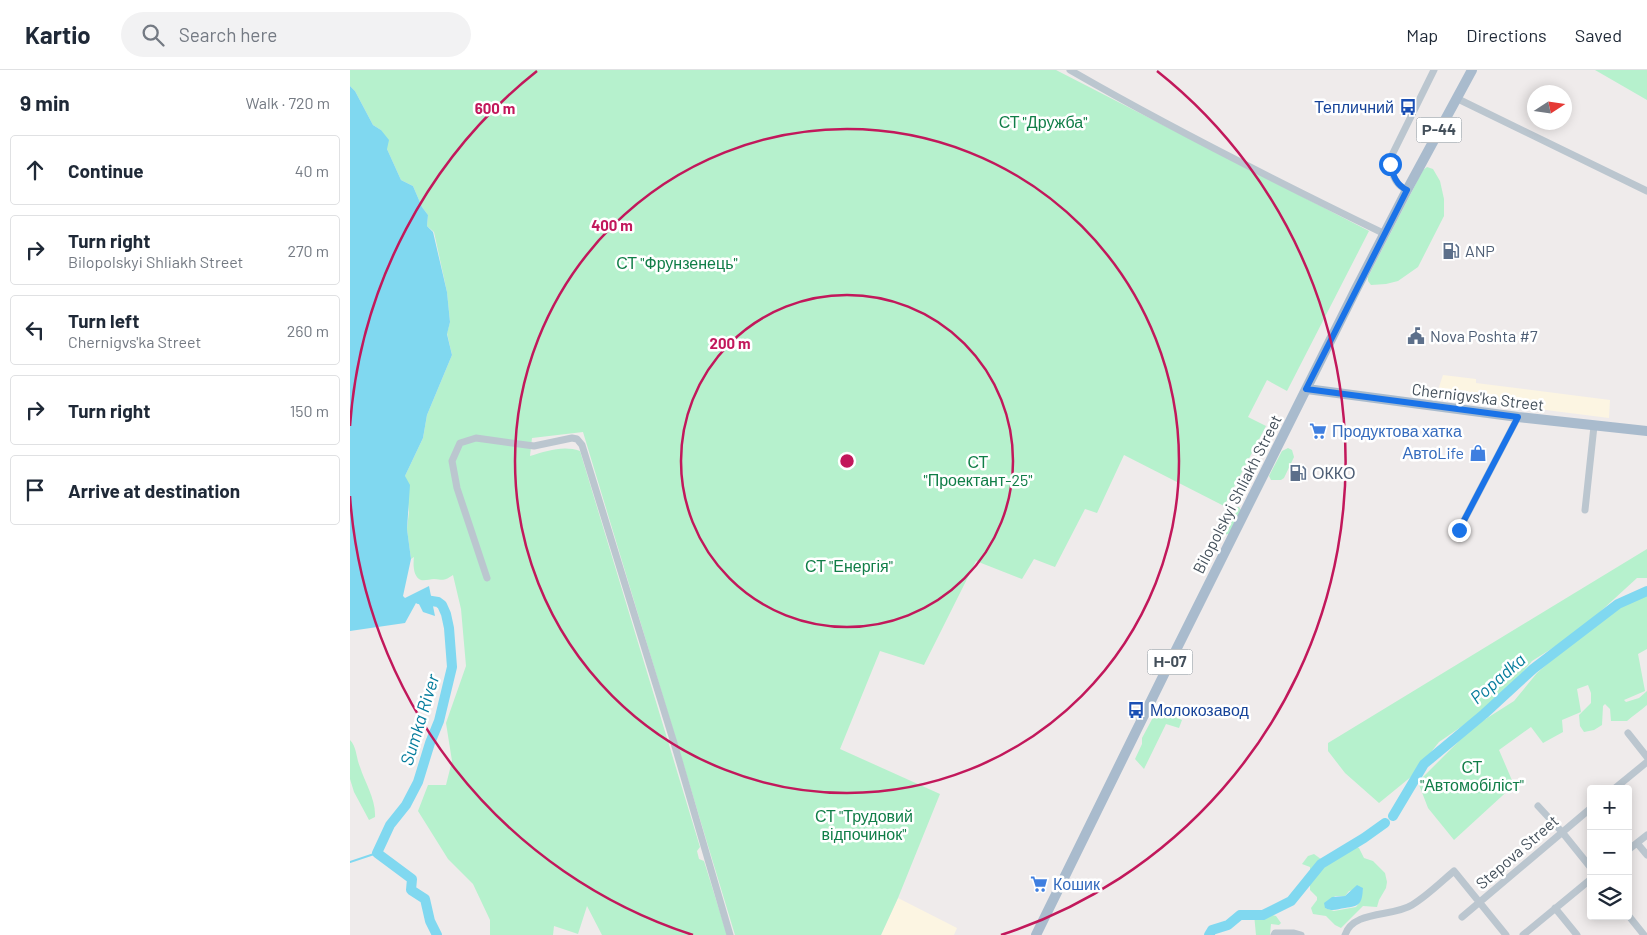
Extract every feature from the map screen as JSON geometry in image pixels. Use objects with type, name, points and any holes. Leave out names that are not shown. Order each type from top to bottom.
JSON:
[{"type":"main road","name":"Bilopolskyi Shliakh Street","points":[[1036,935],[1306,389],[1407,190],[1472,70]]},
{"type":"main road","name":"Chernigvs'ka Street","points":[[1306,389],[1518,417],[1647,431]]},
{"type":"street","points":[[1070,70],[1142,110],[1385,234]]},
{"type":"street","points":[[1407,190],[1397,182],[1390,164],[1391,157],[1434,70]]},
{"type":"street","points":[[1456,98],[1647,191]]},
{"type":"street","points":[[1459,530],[1518,417]]},
{"type":"street","points":[[1585,510],[1594,426]]},
{"type":"street","points":[[487,578],[457,488],[453,470],[452,461],[460,443],[476,438],[534,446],[577,438],[582,445],[651,667],[730,935]]},
{"type":"street","points":[[1628,733],[1647,757]]},
{"type":"street","points":[[1619,785],[1647,762]]},
{"type":"street","points":[[1538,806],[1587,863]]},
{"type":"street","name":"Stepova Street","points":[[1462,917],[1587,811]]},
{"type":"street","points":[[1632,847],[1647,834]]},
{"type":"street","points":[[1637,843],[1647,855]]},
{"type":"street","points":[[1345,935],[1347,929],[1358,920],[1394,913],[1412,905],[1454,871],[1506,935]]},
{"type":"street","points":[[1523,935],[1587,882]]},
{"type":"street","points":[[1555,908],[1578,935]]},
{"type":"street","points":[[1632,920],[1644,935]]},
{"type":"street","points":[[1274,934],[1294,933],[1301,935]]},
{"type":"shaded area","points":[[1443,375],[1476,379],[1476,383],[1610,400],[1609,418],[1436,396]]},
{"type":"shaded area","points":[[898,898],[957,928],[954,935],[881,935]]},
{"type":"green space","points":[[350,70],[1056,70],[1369,231],[1287,391],[1267,380],[1248,417],[1266,426],[1224,506],[1124,455],[1097,513],[1085,509],[1055,567],[1034,559],[1022,579],[976,561],[924,665],[880,651],[840,749],[940,794],[881,935],[735,935],[583,432],[532,438],[530,456],[561,449],[580,451],[700,847],[697,851],[699,859],[704,861],[727,935],[602,935],[587,906],[578,934],[554,926],[553,935],[490,935],[490,920],[473,884],[448,859],[418,811],[428,785],[446,785],[452,761],[446,723],[466,666],[461,609],[453,575],[444,580],[421,580],[416,576],[414,557],[411,559],[407,529],[409,512],[405,476],[423,438],[427,415],[452,355],[447,333],[450,322],[447,292],[434,232],[427,226],[428,215],[422,207],[413,186],[401,180],[381,130],[373,125],[355,91],[350,86]]},
{"type":"green space","points":[[1595,70],[1647,70],[1647,100]]},
{"type":"green space","points":[[1427,167],[1433,169],[1440,181],[1444,199],[1444,216],[1418,267],[1398,281],[1371,285],[1368,277],[1423,170]]},
{"type":"green space","points":[[1288,448],[1292,450],[1294,457],[1284,478],[1281,480],[1271,480],[1269,476],[1282,451]]},
{"type":"green space","points":[[1234,507],[1239,507],[1241,510],[1229,534],[1219,534],[1229,511]]},
{"type":"green space","points":[[1647,549],[1647,578],[1637,578],[1578,632],[1532,661],[1507,691],[1487,709],[1439,742],[1412,776],[1379,803],[1345,773],[1328,751],[1328,743]]},
{"type":"green space","name":"СТ \"Автомобіліст\"","points":[[1647,594],[1647,649],[1638,654],[1645,691],[1624,700],[1626,702],[1639,698],[1647,691],[1647,705],[1627,721],[1611,721],[1610,709],[1605,704],[1603,706],[1602,725],[1594,730],[1584,732],[1580,726],[1579,715],[1591,703],[1591,693],[1588,685],[1577,689],[1581,712],[1562,720],[1563,732],[1543,743],[1531,727],[1499,750],[1514,785],[1454,840],[1428,808],[1418,782],[1473,727],[1514,701],[1537,673],[1570,644],[1621,607]]},
{"type":"green space","points":[[1158,708],[1182,720],[1179,728],[1166,724],[1144,769],[1135,759],[1142,744],[1142,738]]},
{"type":"green space","points":[[350,740],[354,746],[374,804],[375,817],[369,820],[354,792],[350,779]]},
{"type":"green space","points":[[1350,844],[1359,848],[1364,858],[1373,861],[1385,873],[1387,882],[1377,907],[1363,906],[1341,928],[1326,916],[1313,914],[1311,908],[1317,897],[1310,890],[1310,867],[1302,864],[1308,856],[1314,854],[1325,862],[1331,862]],"holes":[[[1363,888],[1360,902],[1356,907],[1334,911],[1325,908],[1335,896],[1345,896],[1349,891]]]},
{"type":"green space","points":[[1264,913],[1276,916],[1281,923],[1279,925],[1271,924],[1270,935],[1256,935],[1254,914]]},
{"type":"water","points":[[350,86],[355,91],[373,125],[381,130],[389,140],[387,149],[401,180],[413,186],[422,207],[428,215],[427,226],[433,232],[447,292],[450,322],[447,334],[452,355],[427,415],[423,438],[405,476],[410,485],[407,529],[411,559],[403,596],[405,598],[429,586],[435,616],[423,612],[419,604],[416,603],[405,623],[350,631]]},
{"type":"water","points":[[1357,885],[1363,888],[1361,901],[1357,905],[1335,910],[1325,908],[1324,903],[1332,897],[1345,896]]},
{"type":"waterway","name":"Popadka","points":[[1393,816],[1424,764],[1484,714],[1533,669],[1618,604],[1647,591]]},
{"type":"waterway","name":"Sumka River","points":[[419,599],[438,602],[442,605],[449,628],[452,667],[439,721],[418,782],[406,805],[390,825],[377,853],[412,879],[411,890],[425,899],[430,921],[437,935]]},
{"type":"waterway","name":"Popadka","points":[[1209,935],[1212,930],[1228,925],[1240,915],[1263,915],[1291,901],[1321,864],[1385,823]]},
{"type":"waterway","points":[[350,862],[377,853]]},
{"type":"place","name":"Тепличний","points":[[1408,107]]},
{"type":"place","name":"ANP","points":[[1451,251]]},
{"type":"place","name":"Nova Poshta #7","points":[[1416,336]]},
{"type":"place","name":"Продуктова хатка","points":[[1318,431]]},
{"type":"place","name":"АвтоLife","points":[[1478,453]]},
{"type":"place","name":"ОККО","points":[[1298,473]]},
{"type":"place","name":"Молокозавод","points":[[1136,710]]},
{"type":"place","name":"Кошик","points":[[1039,884]]},
{"type":"route","points":[[1390,164],[1397,182],[1407,190],[1306,389],[1518,417],[1459,530]]},
{"type":"park label","name":"СТ \"Дружба\"","points":[[1043,122]]},
{"type":"park label","name":"СТ \"Фрунзенець\"","points":[[677,263]]},
{"type":"park label","name":"СТ \"Проектант-25\"","points":[[978,471]]},
{"type":"park label","name":"СТ \"Енергія\"","points":[[849,566]]},
{"type":"park label","name":"СТ \"Трудовий відпочинок\"","points":[[864,825]]}]
